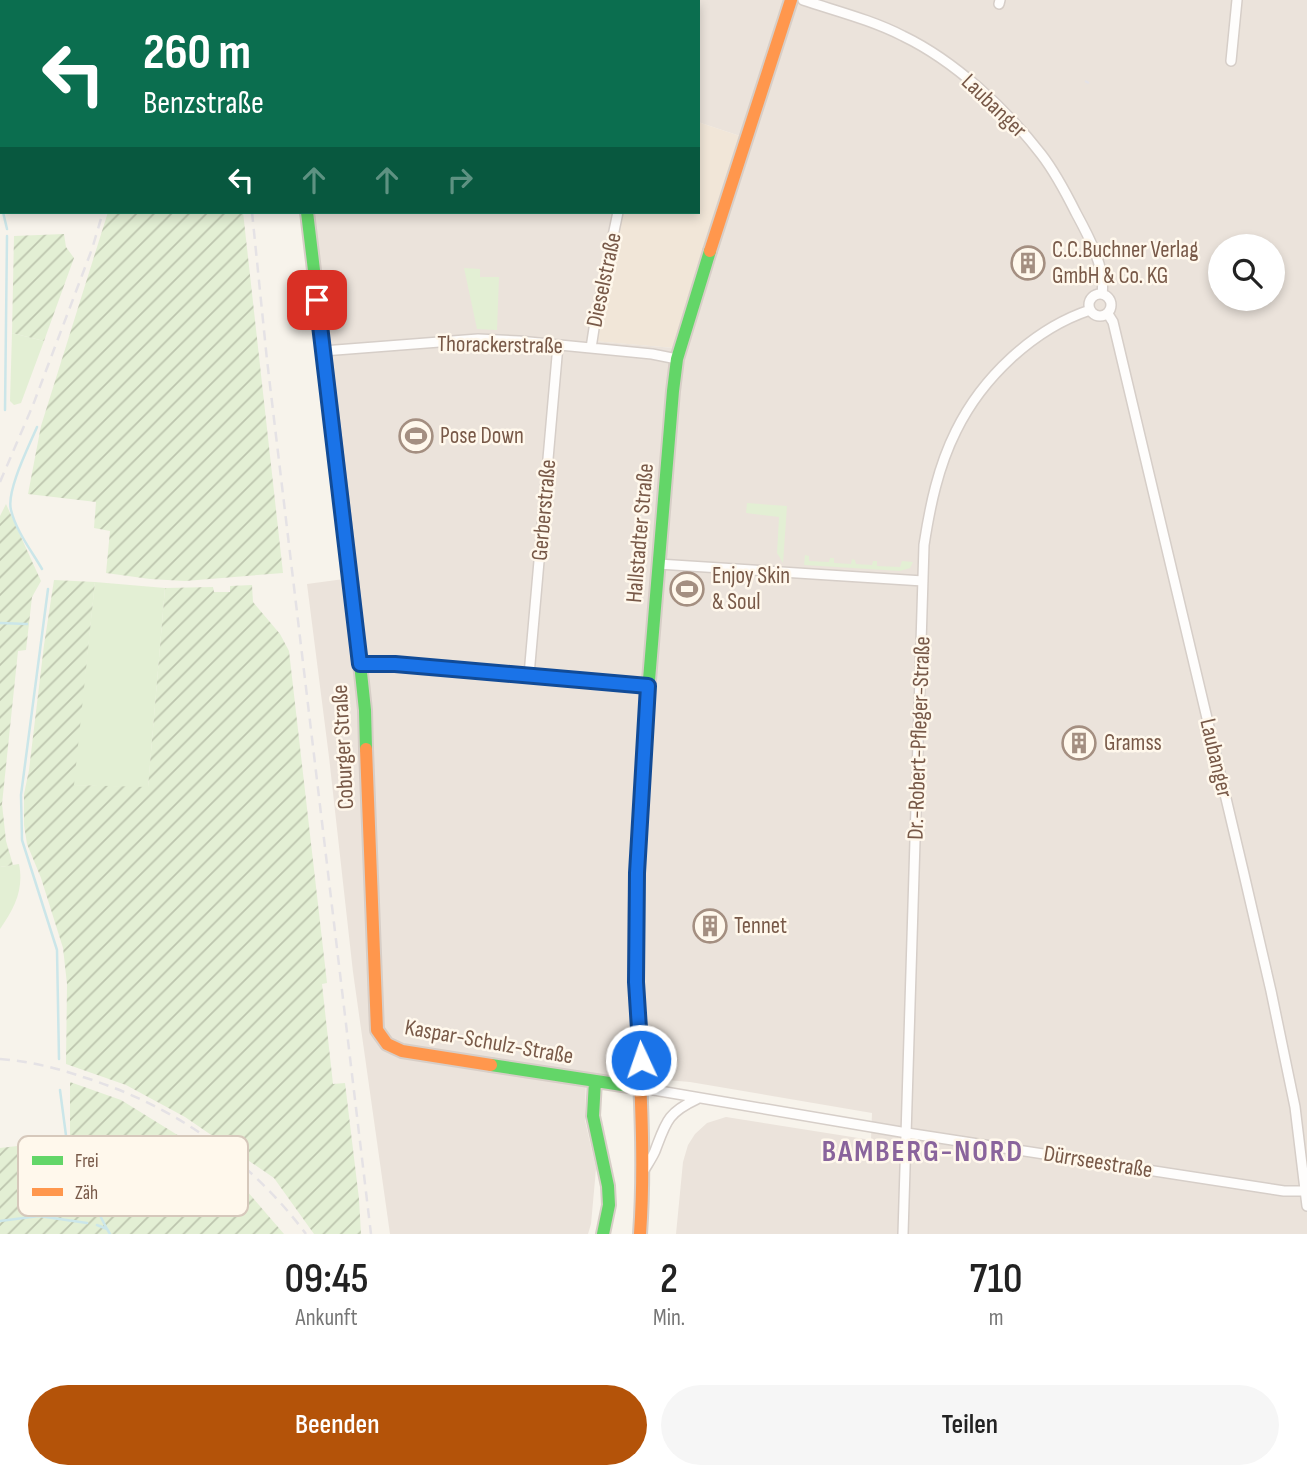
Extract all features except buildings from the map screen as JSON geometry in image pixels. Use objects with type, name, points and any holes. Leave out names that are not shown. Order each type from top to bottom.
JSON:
[{"type":"main road","name":"Hallstadter Straße","points":[[640,1234],[643,1172],[636,982],[637,873],[648,686],[673,391],[677,359],[687,323],[791,0]]},
{"type":"main road","name":"Coburger Straße","points":[[307,214],[365,710],[377,1030]]},
{"type":"main road","name":"Kaspar-Schulz-Straße","points":[[377,1030],[387,1044],[402,1051],[642,1088]]},
{"type":"main road","points":[[595,1081],[593,1116],[608,1186],[609,1205],[603,1234]]},
{"type":"street","name":"Laubanger","points":[[803,0],[890,29],[926,48],[951,66],[1021,130],[1068,196],[1083,226],[1098,262],[1102,294],[1108,297],[1112,304],[1108,314],[1113,322],[1269,983],[1295,1107],[1307,1206]]},
{"type":"street","points":[[1231,61],[1237,0]]},
{"type":"street","name":"Dieselstraße","points":[[591,348],[618,214]]},
{"type":"street","points":[[1102,294],[1091,298],[1090,310],[1096,316],[1103,317],[1108,314]]},
{"type":"street","name":"Dr.-Robert-Pfleger-Straße","points":[[903,1234],[924,545],[932,500],[944,461],[961,422],[989,383],[1015,355],[1058,324],[1090,310]]},
{"type":"street","name":"Thorackerstraße","points":[[323,351],[472,339],[591,348],[677,359]]},
{"type":"street","name":"Gerberstraße","points":[[529,676],[558,345]]},
{"type":"street","points":[[658,564],[923,581]]},
{"type":"street","points":[[360,664],[395,664],[648,686]]},
{"type":"street","name":"Dürrseestraße","points":[[642,1088],[906,1133],[1284,1191],[1306,1191]]},
{"type":"street","points":[[643,1172],[654,1154],[668,1119],[686,1104],[699,1098]]},
{"type":"shaded area","points":[[700,0],[1307,0],[1307,1234],[676,1234],[683,1162],[688,1145],[707,1123],[726,1117],[871,1140],[872,1113],[690,1082],[586,1073],[585,1120],[596,1169],[588,1234],[390,1234],[353,972],[307,584],[359,577],[314,214],[621,214],[594,341],[685,349],[752,140],[700,123]]},
{"type":"shaded area","points":[[700,123],[752,140],[685,349],[593,341],[621,214],[700,214]]},
{"type":"green space","points":[[107,214],[243,214],[283,573],[185,581],[106,573],[110,531],[94,528],[96,502],[28,494],[41,426]]},
{"type":"green space","points":[[64,234],[66,247],[74,258],[44,341],[12,333],[14,236]]},
{"type":"green space","points":[[464,268],[480,269],[480,277],[499,277],[497,330],[477,329]]},
{"type":"green space","points":[[12,333],[44,341],[21,403],[14,405],[10,401]]},
{"type":"green space","points":[[747,503],[787,506],[783,563],[777,553],[779,517],[746,513]]},
{"type":"green space","points":[[6,504],[41,581],[32,597],[26,650],[18,651],[2,804],[6,841],[13,865],[0,867],[0,516]]},
{"type":"green space","points":[[805,555],[809,556],[809,561],[829,562],[830,558],[834,558],[834,563],[851,564],[852,559],[856,564],[872,565],[873,561],[877,561],[877,566],[900,567],[902,561],[913,562],[910,568],[900,571],[804,565]]},
{"type":"green space","points":[[54,580],[95,582],[74,785],[148,787],[165,588],[213,587],[214,592],[230,592],[230,586],[252,585],[253,602],[280,634],[289,651],[327,983],[322,984],[333,1084],[345,1083],[361,1234],[314,1234],[274,1178],[248,1160],[248,1136],[213,1136],[185,1117],[126,1085],[66,1064],[67,984],[63,948],[41,878],[27,844],[24,825],[24,794]]},
{"type":"green space","points":[[95,582],[165,588],[148,788],[73,785]]},
{"type":"green space","points":[[19,864],[17,898],[0,929],[0,867]]},
{"type":"green space","points":[[70,1082],[121,1100],[179,1136],[70,1136]]},
{"type":"green space","points":[[18,1146],[18,1216],[248,1216],[248,1192],[284,1234],[0,1234],[0,1148]]},
{"type":"waterway","points":[[3,214],[7,229]]},
{"type":"waterway","points":[[5,410],[7,236]]},
{"type":"waterway","points":[[37,427],[19,468],[10,502],[16,525],[42,569]]},
{"type":"waterway","points":[[48,589],[21,795],[22,840],[57,950],[59,1059]]},
{"type":"waterway","points":[[0,623],[27,624]]},
{"type":"waterway","points":[[60,1090],[66,1136]]},
{"type":"waterway","points":[[0,1221],[39,1216],[87,1223]]},
{"type":"waterway","points":[[100,1216],[107,1229]]},
{"type":"waterway","points":[[97,1225],[107,1229],[110,1234]]},
{"type":"railway","points":[[1085,81],[1089,83]]},
{"type":"railway","points":[[0,482],[33,405],[92,249],[102,214]]},
{"type":"railway","points":[[252,214],[267,360],[371,1234]]},
{"type":"railway","points":[[0,1059],[42,1065],[116,1089],[178,1119],[204,1136]]},
{"type":"railway","points":[[248,1171],[306,1234]]},
{"type":"traffic: fast","points":[[307,214],[350,570],[365,710],[366,749]]},
{"type":"traffic: fast","points":[[636,896],[648,692],[673,391],[677,359],[710,251]]},
{"type":"traffic: fast","points":[[491,1065],[642,1088]]},
{"type":"traffic: fast","points":[[595,1081],[593,1116],[608,1186],[609,1205],[603,1234]]},
{"type":"traffic: slow","points":[[710,251],[791,0]]},
{"type":"traffic: slow","points":[[366,749],[377,1030],[387,1044],[402,1051],[491,1065]]},
{"type":"traffic: slow","points":[[636,896],[642,1149],[640,1234]]},
{"type":"place","name":"C.C.Buchner Verlag GmbH & Co. KG","points":[[1028,263]]},
{"type":"place","name":"Pose Down","points":[[416,436]]},
{"type":"place","name":"Enjoy Skin & Soul","points":[[687,589]]},
{"type":"place","name":"Gramss","points":[[1079,743]]},
{"type":"place","name":"Tennet","points":[[710,926]]},
{"type":"district","name":"BAMBERG-NORD","points":[[923,1152]]},
{"type":"route","points":[[317,300],[360,664],[395,664],[648,686],[637,873],[636,982],[641,1060]]}]
